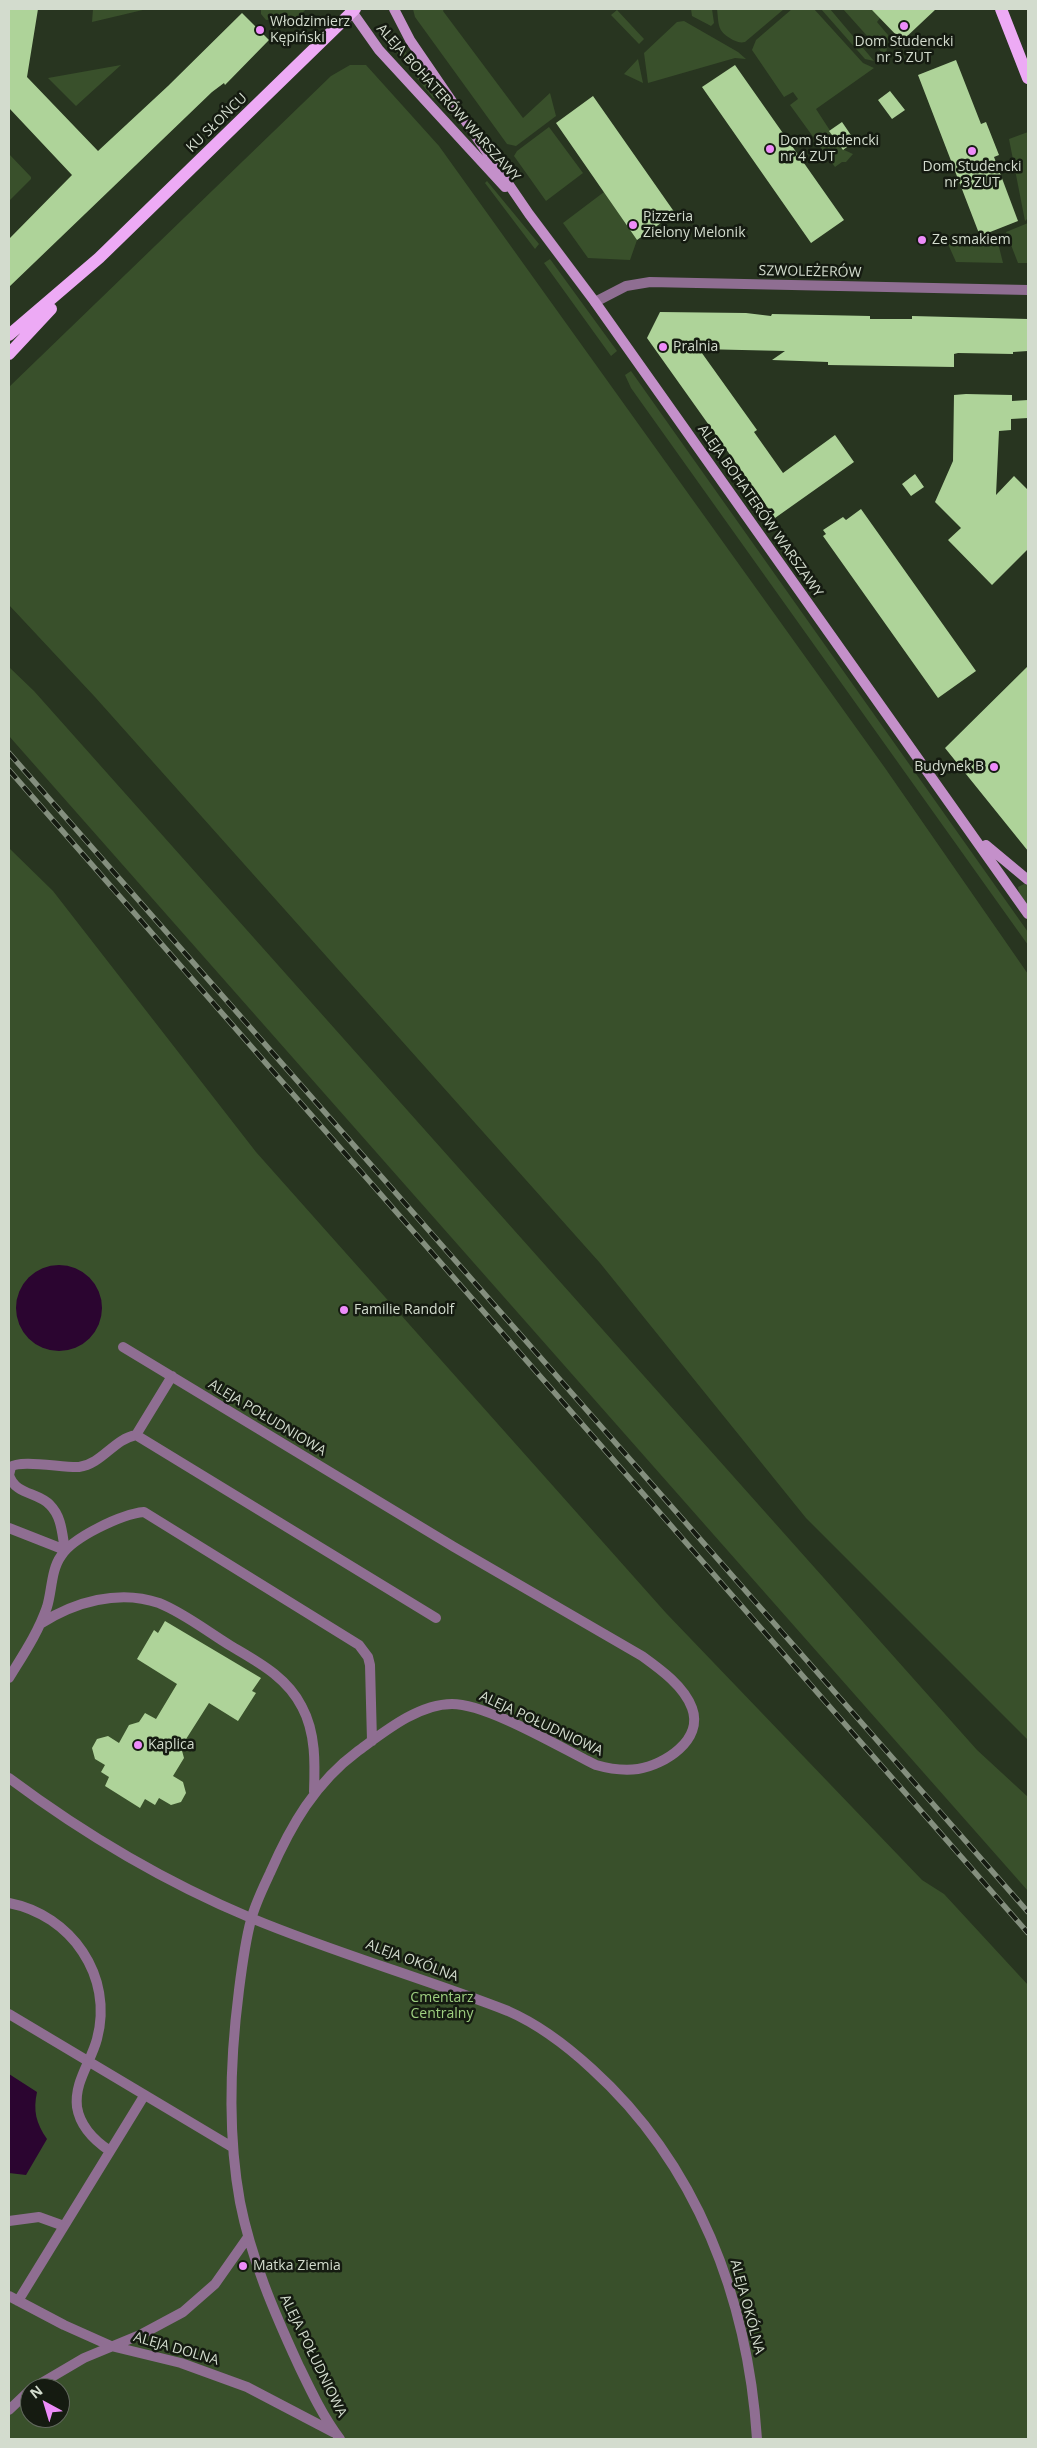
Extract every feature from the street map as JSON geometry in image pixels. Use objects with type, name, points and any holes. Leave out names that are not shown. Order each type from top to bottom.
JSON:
[{"type":"main road","points":[[1001,9],[1028,78]]},
{"type":"main road","name":"KU SŁOŃCU","points":[[9,354],[99,258],[353,10]]},
{"type":"main road","name":"KU SŁOŃCU","points":[[9,335],[99,258]]},
{"type":"street","name":"ALEJA BOHATERÓW WARSZAWY","points":[[394,9],[410,40],[529,214],[595,302],[1028,914]]},
{"type":"street","name":"ALEJA BOHATERÓW WARSZAWY","points":[[353,10],[379,50],[529,214]]},
{"type":"street","name":"SZWOLEŻERÓW","points":[[595,302],[626,286],[650,282],[1028,290]]},
{"type":"street","name":"ALEJA BOHATERÓW WARSZAWY","points":[[966,824],[990,849],[1028,880]]},
{"type":"street","name":"ALEJA POŁUDNIOWA","points":[[123,1348],[454,1548],[642,1656],[664,1673],[680,1690],[692,1708],[694,1717],[691,1734],[678,1750],[657,1763],[636,1769],[616,1770],[596,1765],[478,1708],[444,1704],[422,1712],[372,1741],[333,1771],[314,1792],[279,1852],[251,1918],[242,1968],[233,2040],[232,2147],[240,2203],[248,2237],[286,2336],[310,2389],[337,2436]]},
{"type":"street","points":[[65,1550],[61,1526],[55,1512],[47,1502],[24,1492],[12,1483],[9,1475],[12,1467],[24,1462],[50,1467],[89,1465],[123,1439],[136,1435],[172,1376]]},
{"type":"street","points":[[136,1435],[436,1618]]},
{"type":"street","points":[[9,1678],[40,1624],[47,1606],[56,1566],[65,1550],[81,1539],[124,1516],[144,1512],[359,1645],[368,1657],[370,1665],[372,1741]]},
{"type":"street","points":[[9,1528],[65,1550]]},
{"type":"street","points":[[40,1624],[73,1606],[108,1598],[133,1598],[166,1606],[266,1667],[291,1690],[308,1719],[315,1766],[314,1792]]},
{"type":"street","name":"ALEJA OKÓLNA","points":[[9,1778],[99,1841],[251,1918],[523,2018],[566,2045],[618,2094],[651,2131],[665,2152],[719,2255],[731,2293],[746,2358],[757,2439]]},
{"type":"street","points":[[9,1903],[33,1910],[57,1924],[77,1942],[91,1966],[99,1992],[101,2019],[98,2038],[78,2088],[79,2114],[92,2136],[110,2151]]},
{"type":"street","points":[[9,2014],[232,2147]]},
{"type":"street","points":[[13,2298],[64,2226],[144,2096]]},
{"type":"street","points":[[9,2221],[39,2217],[64,2226]]},
{"type":"street","points":[[48,2378],[111,2346],[163,2324],[189,2307],[215,2284],[248,2237]]},
{"type":"street","name":"ALEJA DOLNA","points":[[13,2298],[64,2325],[111,2346],[162,2358],[227,2379],[337,2436]]},
{"type":"street","points":[[9,2410],[20,2400]]},
{"type":"green space","points":[[93,9],[147,9],[92,22]]},
{"type":"green space","points":[[261,9],[306,9],[299,17],[266,20],[261,14]]},
{"type":"green space","points":[[413,9],[444,9],[443,11],[523,118],[550,93],[556,116],[516,146],[507,144],[415,17]]},
{"type":"green space","points":[[691,9],[712,9],[714,23],[711,26],[692,16]]},
{"type":"green space","points":[[717,9],[784,9],[745,42],[738,42],[721,31]]},
{"type":"green space","points":[[792,9],[814,9],[863,63],[874,68],[816,109],[842,149],[853,154],[846,162],[842,162],[835,167],[790,105],[798,99],[793,92],[784,97],[752,50],[756,40]]},
{"type":"green space","points":[[821,9],[830,9],[874,61],[865,59]]},
{"type":"green space","points":[[843,9],[871,9],[880,18],[877,22],[888,35],[886,57]]},
{"type":"green space","points":[[617,10],[644,39],[639,44],[611,15]]},
{"type":"green space","points":[[684,21],[738,52],[746,59],[735,58],[648,83],[644,53],[677,22]]},
{"type":"green space","points":[[398,42],[437,95],[436,98],[433,98],[392,47]]},
{"type":"green space","points":[[638,59],[643,83],[624,74]]},
{"type":"green space","points":[[121,65],[76,106],[48,78]]},
{"type":"green space","points":[[350,65],[366,65],[439,146],[885,768],[1028,974],[1028,1740],[806,1518],[600,1263],[95,697],[9,605],[9,387],[331,76]]},
{"type":"green space","points":[[549,127],[583,173],[546,201],[514,156],[517,151]]},
{"type":"green space","points":[[1028,132],[1028,218],[1025,221],[1009,139]]},
{"type":"green space","points":[[9,154],[31,179],[9,201]]},
{"type":"green space","points":[[487,181],[539,244],[535,249],[485,183]]},
{"type":"green space","points":[[604,192],[637,240],[630,260],[588,258],[563,223]]},
{"type":"green space","points":[[1028,223],[1028,263],[1018,263],[1006,232]]},
{"type":"green space","points":[[997,239],[1003,263],[956,262],[948,244],[985,244]]},
{"type":"green space","points":[[550,259],[617,351],[611,356],[544,263]]},
{"type":"green space","points":[[631,371],[1028,932],[1028,945],[631,388],[625,375]]},
{"type":"green space","points":[[9,667],[34,691],[977,1750],[1028,1797],[1028,1891],[9,736]]},
{"type":"green space","name":"Cmentarz Centralny","points":[[9,848],[53,891],[256,1152],[666,1613],[922,1880],[944,1894],[1028,1985],[1028,2439],[9,2439]]},
{"type":"green space","points":[[1024,884],[1028,885],[1028,906],[1019,893],[1018,887]]},
{"type":"shaded area","points":[[51,1265],[67,1265],[76,1268],[90,1277],[99,1291],[102,1308],[99,1325],[90,1339],[76,1348],[67,1351],[51,1351],[35,1344],[23,1332],[16,1316],[16,1300],[23,1284],[35,1272]]},
{"type":"shaded area","points":[[9,2074],[37,2092],[36,2117],[47,2139],[26,2175],[9,2173]]},
{"type":"building","points":[[9,9],[38,9],[27,77],[98,151],[168,86],[242,13],[269,40],[225,85],[224,83],[212,92],[9,287],[9,239],[72,175],[9,108]]},
{"type":"building","name":"Dom Studencki nr 5 ZUT","points":[[871,9],[936,9],[902,41]]},
{"type":"building","name":"Dom Studencki nr 3 ZUT","points":[[956,60],[981,124],[986,122],[999,155],[994,157],[1018,221],[980,236],[918,75]]},
{"type":"building","name":"Dom Studencki nr 4 ZUT","points":[[735,65],[844,220],[811,243],[702,87]]},
{"type":"building","points":[[890,91],[905,110],[892,119],[878,100]]},
{"type":"building","points":[[593,96],[675,213],[637,240],[556,123]]},
{"type":"building","points":[[842,122],[855,141],[843,150],[829,131]]},
{"type":"building","points":[[660,312],[746,313],[771,316],[772,314],[870,316],[870,319],[912,319],[912,316],[1028,319],[1028,351],[1013,352],[1013,354],[958,353],[954,354],[954,367],[828,365],[828,362],[772,360],[785,351],[699,349],[757,430],[754,432],[783,473],[835,435],[854,462],[775,518],[647,338]]},
{"type":"building","points":[[954,395],[1012,395],[1012,401],[1028,400],[1028,418],[1011,419],[1011,430],[999,431],[996,495],[1014,476],[1028,490],[1028,549],[992,585],[948,540],[961,528],[935,502],[953,461]]},
{"type":"building","points":[[915,474],[924,487],[911,496],[902,484]]},
{"type":"building","points":[[861,509],[976,671],[938,698],[823,536],[826,534],[823,530],[843,517],[846,520]]},
{"type":"building","name":"Budynek B","points":[[1028,666],[1028,851],[945,748]]},
{"type":"building","points":[[165,1621],[261,1678],[252,1691],[256,1693],[238,1721],[209,1703],[181,1747],[184,1758],[173,1776],[183,1782],[186,1793],[181,1802],[171,1805],[159,1798],[155,1805],[145,1799],[140,1808],[105,1786],[109,1777],[101,1772],[105,1765],[95,1759],[92,1748],[97,1739],[108,1736],[119,1743],[129,1725],[139,1722],[145,1713],[156,1719],[177,1684],[137,1659],[154,1630],[158,1633]]},
{"type":"railway","points":[[9,753],[1028,1912]]},
{"type":"railway","points":[[9,770],[1028,1933]]},
{"type":"place","name":"Dom Studencki nr 5 ZUT","points":[[904,26]]},
{"type":"place","name":"Włodzimierz Kępiński","points":[[260,30]]},
{"type":"place","name":"Dom Studencki nr 4 ZUT","points":[[770,149]]},
{"type":"place","name":"Dom Studencki nr 3 ZUT","points":[[972,151]]},
{"type":"place","name":"Pizzeria Zielony Melonik","points":[[633,225]]},
{"type":"place","name":"Ze smakiem","points":[[922,240]]},
{"type":"place","name":"Pralnia","points":[[663,347]]},
{"type":"place","name":"Budynek B","points":[[994,767]]},
{"type":"place","name":"Familie Randolf","points":[[344,1310]]},
{"type":"place","name":"Kaplica","points":[[138,1745]]},
{"type":"place","name":"Matka Ziemia","points":[[243,2266]]}]
